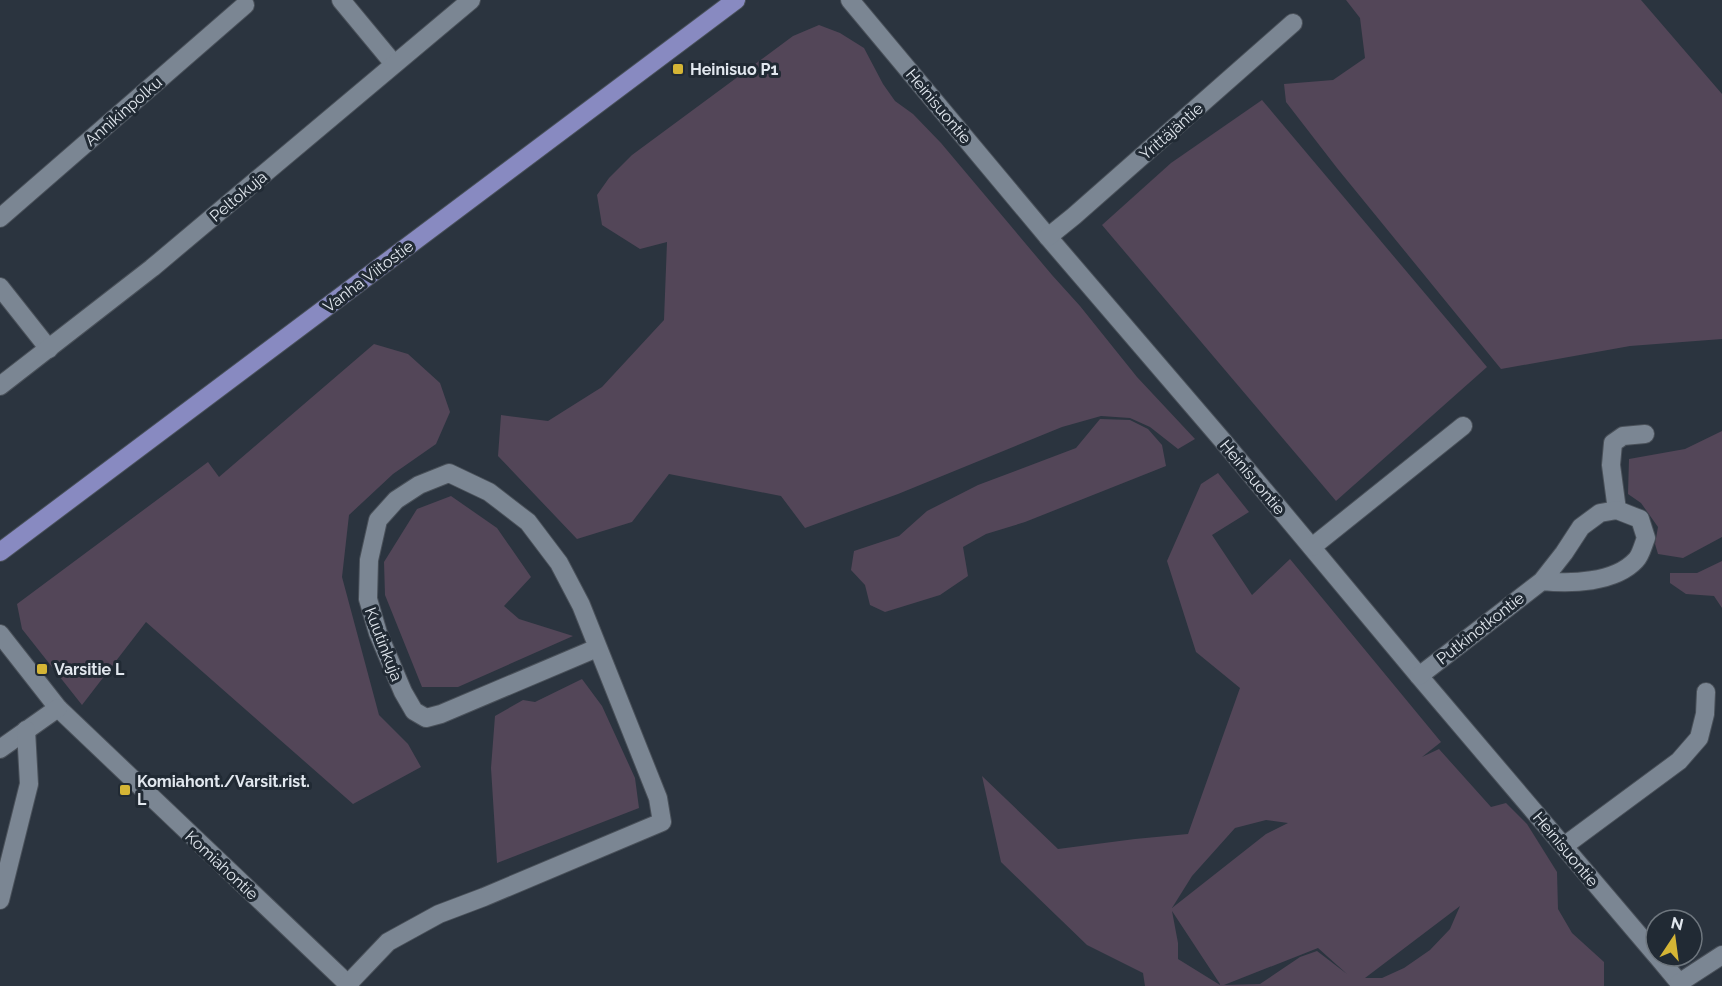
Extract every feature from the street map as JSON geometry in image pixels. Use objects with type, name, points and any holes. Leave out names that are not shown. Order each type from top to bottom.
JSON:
[{"type":"main road","name":"Vanha Viitostie","points":[[0,552],[736,0]]},
{"type":"street","points":[[341,0],[394,64]]},
{"type":"street","name":"Peltokuja","points":[[0,386],[152,268],[471,0]]},
{"type":"street","name":"Heinisuontie","points":[[850,0],[1644,941]]},
{"type":"street","name":"Annikinpolku","points":[[0,218],[246,2]]},
{"type":"street","name":"Yrittäjäntie","points":[[1048,237],[1293,23]]},
{"type":"street","points":[[0,287],[49,349]]},
{"type":"street","points":[[1312,547],[1462,426]]},
{"type":"street","points":[[1617,510],[1611,465],[1613,442],[1623,436],[1645,434]]},
{"type":"street","name":"Kuutinkuja","points":[[349,985],[388,942],[439,914],[662,822],[658,798],[581,604],[559,563],[528,522],[489,492],[449,473],[419,485],[396,500],[378,520],[369,560],[368,600],[378,633],[403,692],[414,711],[426,718],[441,714],[597,648]]},
{"type":"street","name":"Putkinotkontie","points":[[1419,675],[1542,581],[1581,527],[1600,513],[1617,510],[1640,519],[1646,538],[1637,560],[1613,576],[1568,583],[1542,581]]},
{"type":"street","name":"Komiahontie","points":[[0,634],[58,708],[349,985]]},
{"type":"street","points":[[1564,846],[1679,761],[1699,738],[1705,714],[1706,692]]},
{"type":"street","points":[[0,749],[58,708]]},
{"type":"street","points":[[0,900],[29,784],[26,730]]},
{"type":"street","points":[[1681,984],[1722,954]]},
{"type":"street","name":"Heinisuontie","points":[[1667,968],[1681,984]]},
{"type":"shaded area","points":[[1346,0],[1641,0],[1722,94],[1722,339],[1630,346],[1501,369],[1286,102],[1284,84],[1333,80],[1365,58],[1360,18]]},
{"type":"shaded area","points":[[819,25],[840,33],[864,48],[895,101],[913,114],[941,143],[1080,306],[1137,377],[1195,439],[1178,449],[1150,427],[1130,418],[1101,416],[1062,427],[898,494],[805,528],[781,496],[669,474],[632,522],[577,539],[498,456],[501,415],[548,421],[602,387],[664,320],[667,242],[640,249],[602,225],[597,195],[609,178],[632,155],[793,36]]},
{"type":"shaded area","points":[[1262,100],[1487,367],[1336,501],[1102,225],[1171,163]]},
{"type":"shaded area","points":[[374,344],[408,354],[440,383],[450,412],[436,444],[393,474],[349,515],[342,577],[379,715],[408,744],[421,767],[353,804],[146,622],[82,705],[22,629],[17,604],[208,462],[219,477]]},
{"type":"shaded area","points":[[1100,419],[1130,420],[1148,429],[1162,445],[1166,466],[1025,522],[986,534],[963,547],[968,576],[940,595],[885,612],[870,605],[865,585],[851,570],[854,551],[899,536],[927,511],[978,485],[1076,448]]},
{"type":"shaded area","points":[[1722,431],[1722,537],[1683,558],[1658,554],[1655,544],[1658,527],[1641,503],[1628,494],[1629,459],[1685,449]]},
{"type":"shaded area","points":[[1218,473],[1249,512],[1212,535],[1252,595],[1290,559],[1441,742],[1422,757],[1439,749],[1491,807],[1506,803],[1527,824],[1557,872],[1558,909],[1572,933],[1604,962],[1604,986],[1145,986],[1143,973],[1087,945],[1001,862],[982,776],[1058,849],[1188,834],[1240,688],[1196,652],[1167,561],[1201,484]],"holes":[[[1266,820],[1288,823],[1266,834],[1172,908],[1192,876],[1235,828]],[[1460,906],[1450,929],[1430,950],[1404,968],[1382,978],[1365,978]],[[1172,911],[1220,985],[1178,959],[1178,943]],[[1318,948],[1347,974],[1317,951],[1300,957],[1260,984],[1224,985]]]},
{"type":"shaded area","points":[[451,496],[497,528],[531,577],[504,606],[519,619],[573,636],[458,687],[422,687],[385,595],[384,562],[417,509]]},
{"type":"shaded area","points":[[1722,561],[1722,608],[1714,596],[1686,594],[1670,583],[1670,573],[1697,573]]},
{"type":"shaded area","points":[[582,679],[602,706],[635,778],[639,808],[497,863],[491,768],[495,716],[523,700],[535,702]]},
{"type":"place","name":"Heinisuo P1","points":[[678,69]]},
{"type":"place","name":"Varsitie L","points":[[42,669]]},
{"type":"place","name":"Komiahont./Varsit.rist. L","points":[[125,790]]}]
